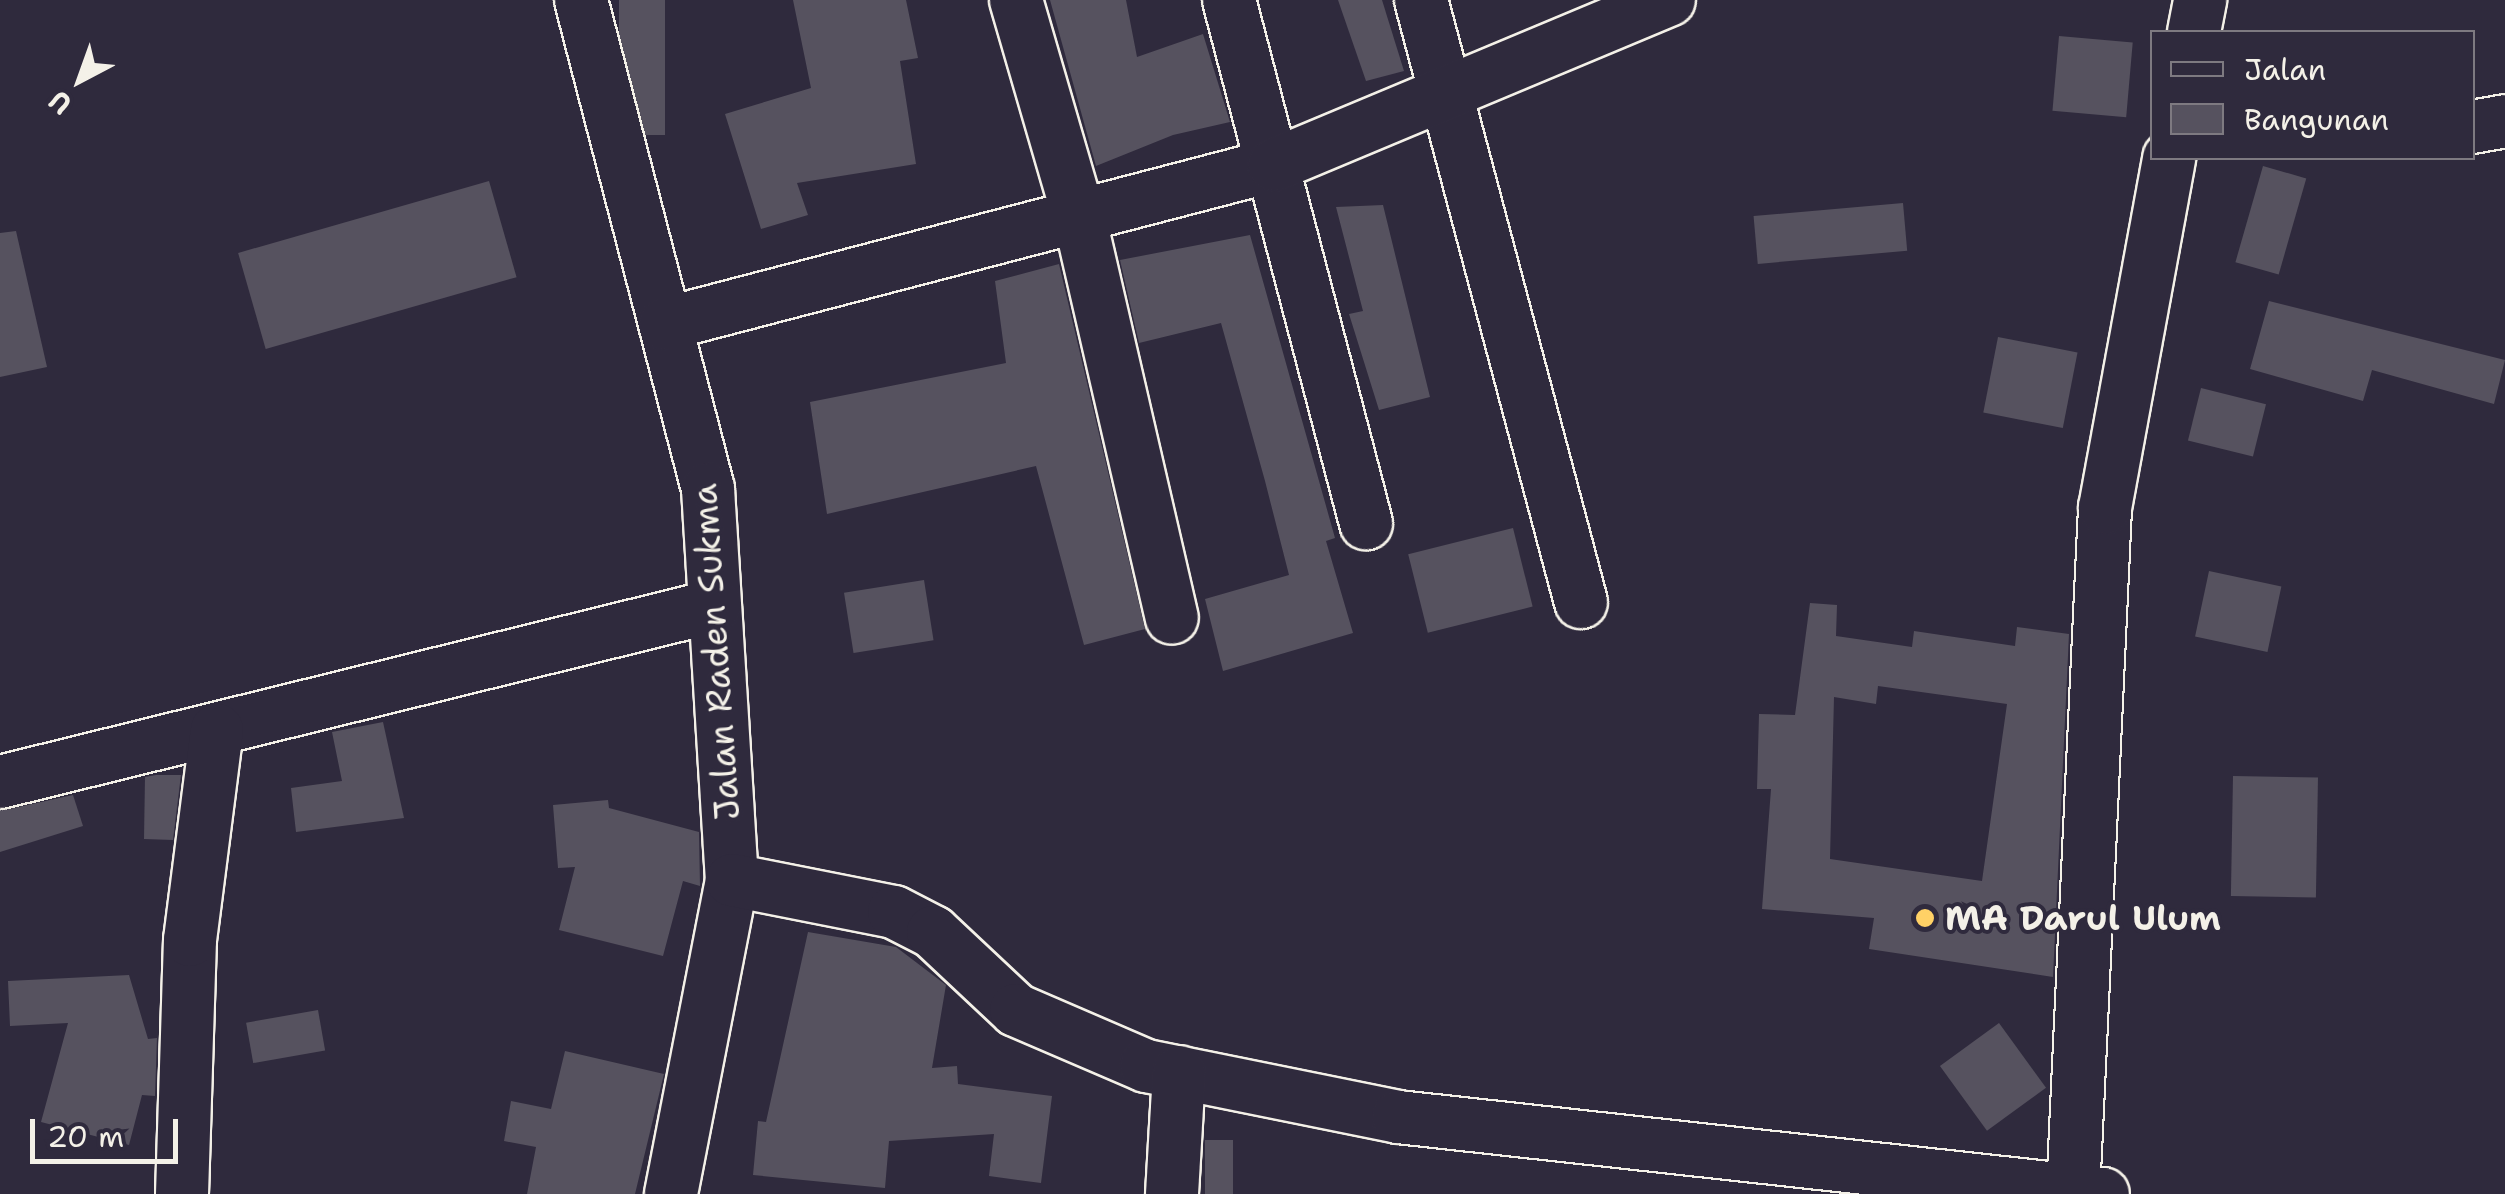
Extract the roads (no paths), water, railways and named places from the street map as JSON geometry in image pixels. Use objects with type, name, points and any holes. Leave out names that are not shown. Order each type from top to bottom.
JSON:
[{"type":"street","name":"Jalan Raden Sukma","points":[[582,0],[708,489],[732,880],[671,1194]]},
{"type":"street","points":[[1016,0],[1080,220],[1172,618]]},
{"type":"street","points":[[1229,0],[1366,523]]},
{"type":"street","points":[[1421,0],[1450,93],[1581,602]]},
{"type":"street","points":[[665,324],[1080,220],[1274,166],[1669,0]]},
{"type":"street","points":[[2194,30],[2200,0]]},
{"type":"street","points":[[2475,126],[2505,121]]},
{"type":"street","points":[[732,880],[894,912],[932,932],[1028,1017],[1179,1072],[1398,1116],[1763,1176],[2083,1193],[2106,508],[2169,160]]},
{"type":"street","points":[[0,782],[715,606]]},
{"type":"street","points":[[182,1194],[190,940],[217,730]]},
{"type":"street","points":[[1172,1194],[1179,1072]]},
{"type":"place","name":"MA Darul Ulum","points":[[1925,918]]}]
